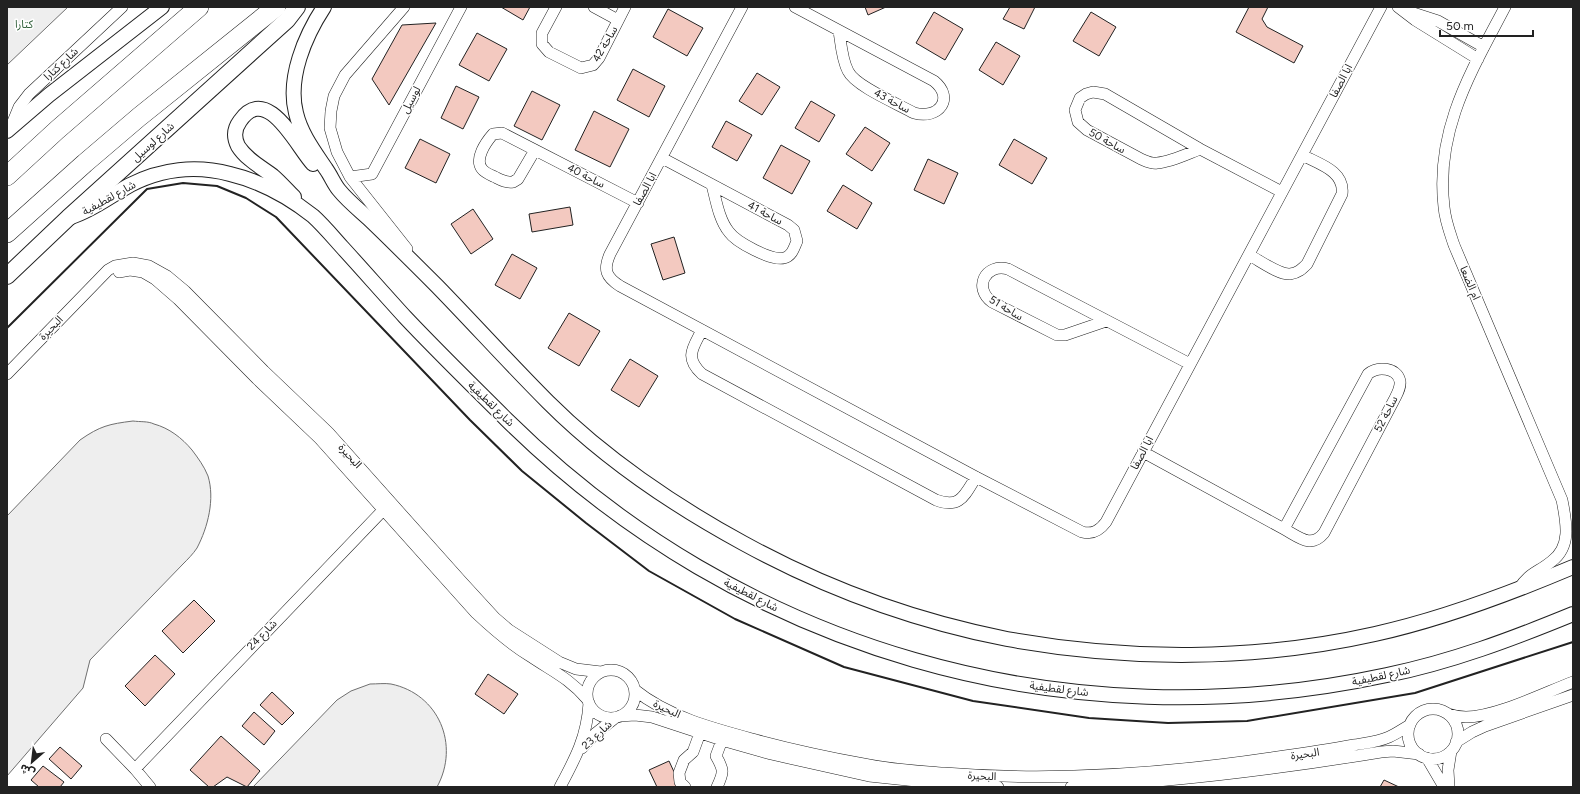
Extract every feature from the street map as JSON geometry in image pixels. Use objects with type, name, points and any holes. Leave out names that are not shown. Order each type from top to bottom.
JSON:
[{"type":"highway","points":[[7,176],[57,130],[199,7]]},
{"type":"highway","points":[[7,233],[139,117],[276,7]]},
{"type":"main road","name":"شارع لوسيل","points":[[7,276],[68,218],[282,25],[297,7]]},
{"type":"street","name":"شارع كتارا","points":[[8,130],[19,107],[29,94],[122,7]]},
{"type":"street","points":[[8,130],[49,95],[162,7]]},
{"type":"street","points":[[324,7],[310,30],[302,48],[295,81],[294,100],[296,113],[304,134],[339,190]]},
{"type":"street","points":[[404,7],[345,75],[334,96],[330,128],[336,152],[350,177],[436,285]]},
{"type":"street","name":"لوسيل","points":[[350,177],[372,174],[461,7]]},
{"type":"street","name":"ساحة 42","points":[[556,7],[542,33],[542,44],[550,52],[581,68],[588,68],[599,58],[625,7]]},
{"type":"street","name":"ساحة 42","points":[[594,7],[618,20]]},
{"type":"street","name":"ابا الصفا","points":[[742,7],[606,263],[608,275],[613,282],[620,286],[976,478],[1088,534],[1099,530],[1106,522],[1381,7]]},
{"type":"street","name":"ساحة 43","points":[[795,7],[934,81],[940,86],[944,98],[941,106],[937,111],[926,115],[914,113],[859,84],[847,71],[839,31]]},
{"type":"street","name":"ام الضعا","points":[[1505,7],[1455,108],[1446,138],[1442,166],[1444,208],[1454,245],[1562,500],[1567,525],[1567,534],[1564,546],[1552,561],[1530,575],[1519,589]]},
{"type":"street","points":[[1400,8],[1438,22],[1484,47]]},
{"type":"street","points":[[1400,8],[1415,20],[1478,59]]},
{"type":"street","name":"ساحة 50","points":[[1200,149],[1157,163],[1151,163],[1141,159],[1082,126],[1076,116],[1077,102],[1086,94],[1093,92],[1105,94],[1200,149],[1282,192]]},
{"type":"street","points":[[314,218],[274,177],[244,154],[239,147],[235,140],[235,130],[238,122],[251,111],[259,109],[267,110],[275,115],[324,177],[436,285],[550,404],[629,471],[722,531],[789,567],[859,597],[934,621],[1005,638],[1080,650],[1163,655],[1220,654],[1295,648],[1374,634],[1441,616],[1519,589],[1573,567]]},
{"type":"street","name":"ساحة 40","points":[[534,150],[518,179],[513,182],[503,181],[484,171],[480,167],[480,157],[491,137],[497,133],[502,133],[638,203]]},
{"type":"street","points":[[1248,255],[1278,271],[1289,274],[1299,272],[1307,264],[1342,194],[1343,187],[1341,180],[1335,173],[1302,155]]},
{"type":"street","name":"ساحة 41","points":[[662,158],[788,225],[794,230],[797,241],[791,254],[784,258],[772,258],[737,240],[724,226],[712,185]]},
{"type":"street","name":"شارع لقطيفية","points":[[68,218],[88,211],[128,186],[147,177],[178,169],[208,170],[228,173],[265,187],[289,200],[314,218],[438,352],[532,444],[607,506],[667,549],[743,592],[826,629],[894,654],[963,673],[1017,684],[1079,693],[1151,697],[1240,696],[1330,686],[1388,675],[1432,664],[1484,648],[1573,614]]},
{"type":"street","name":"البحيرة","points":[[7,374],[108,270],[115,266],[133,263],[149,266],[167,276],[185,291],[264,371],[328,432],[462,598],[497,626],[528,656],[569,680],[588,701]]},
{"type":"street","name":"ساحة 51","points":[[1106,321],[1065,335],[1057,335],[992,302],[984,295],[982,288],[983,282],[987,273],[991,270],[998,268],[1008,269],[1190,364]]},
{"type":"street","points":[[702,330],[692,348],[692,359],[695,367],[702,374],[946,504],[954,503],[962,498],[976,478]]},
{"type":"street","name":"ساحة 52","points":[[1143,452],[1284,529],[1308,541],[1314,542],[1324,533],[1394,400],[1400,384],[1396,374],[1383,368],[1373,370],[1368,374],[1284,529]]},
{"type":"street","name":"ام الضعا","points":[[1562,500],[1573,515]]},
{"type":"street","name":"شارع 24","points":[[135,769],[387,506]]},
{"type":"street","name":"البحيرة","points":[[497,626],[559,662],[576,669],[601,672]]},
{"type":"street","points":[[612,670],[622,673],[631,680],[635,690],[632,706],[629,710],[618,717],[610,718],[600,715],[595,712],[588,701],[588,688],[590,683],[596,675],[601,672],[612,670]]},
{"type":"street","points":[[1423,756],[1442,757],[1472,732],[1573,682]]},
{"type":"street","name":"البحيرة","points":[[635,690],[665,709],[725,738]]},
{"type":"street","points":[[1444,787],[1423,756],[1415,750],[1409,741],[1408,730],[1416,716],[1426,710],[1438,710],[1448,714],[1468,717],[1517,709],[1573,695]]},
{"type":"street","name":"شارع 23","points":[[560,787],[579,751],[587,727],[588,701]]},
{"type":"street","points":[[1448,714],[1452,718],[1456,727],[1454,746],[1448,770],[1450,787]]},
{"type":"street","name":"البحيرة","points":[[618,717],[652,717],[700,733],[725,738],[805,763],[869,771],[926,782],[998,787]]},
{"type":"street","name":"شارع 23","points":[[579,751],[596,733],[618,717]]},
{"type":"street","name":"البحيرة","points":[[1071,787],[1236,774],[1388,738],[1410,725]]},
{"type":"street","points":[[685,787],[680,782],[679,773],[684,760],[693,752],[700,733]]},
{"type":"street","points":[[717,787],[721,779],[722,768],[716,756],[725,738]]},
{"type":"street","points":[[106,739],[150,787]]},
{"type":"street","name":"البحيرة","points":[[1282,762],[1393,751],[1423,756]]},
{"type":"street","points":[[866,787],[869,771]]},
{"type":"street","name":"البحيرة","points":[[869,771],[933,772],[1010,782],[1063,777],[1155,781]]},
{"type":"green space","name":"كتارا","points":[[7,7],[68,7],[7,65]]},
{"type":"green space","points":[[133,421],[152,423],[170,431],[180,438],[192,450],[205,469],[208,476],[211,494],[209,513],[201,540],[197,548],[190,556],[90,660],[83,688],[7,776],[7,516],[80,440],[105,426]]},
{"type":"green space","points":[[370,684],[391,684],[408,690],[422,698],[433,710],[441,724],[445,739],[446,755],[444,771],[437,787],[253,787],[337,700],[351,691]]},
{"type":"building","points":[[501,7],[530,7],[523,20]]},
{"type":"building","points":[[865,7],[886,7],[868,15]]},
{"type":"building","points":[[1010,7],[1035,7],[1024,29],[1003,19]]},
{"type":"building","points":[[1249,7],[1268,7],[1262,19],[1267,27],[1303,46],[1294,63],[1236,32]]},
{"type":"building","points":[[668,9],[703,28],[687,56],[653,37]]},
{"type":"building","points":[[934,12],[963,29],[945,60],[916,43]]},
{"type":"building","points":[[1091,12],[1116,27],[1099,56],[1073,41]]},
{"type":"building","points":[[436,23],[389,105],[372,79],[402,25]]},
{"type":"building","points":[[477,33],[507,49],[489,81],[459,65]]},
{"type":"building","points":[[996,42],[1020,56],[1003,85],[979,70]]},
{"type":"building","points":[[633,69],[665,86],[649,117],[617,100]]},
{"type":"building","points":[[757,73],[780,87],[762,115],[739,101]]},
{"type":"building","points":[[456,86],[479,97],[463,129],[441,118]]},
{"type":"building","points":[[532,91],[560,105],[542,140],[514,126]]},
{"type":"building","points":[[811,101],[835,115],[819,142],[795,128]]},
{"type":"building","points":[[594,111],[629,129],[610,167],[575,150]]},
{"type":"building","points":[[726,121],[752,135],[737,161],[712,147]]},
{"type":"building","points":[[865,127],[890,143],[872,171],[846,154]]},
{"type":"building","points":[[420,139],[450,154],[436,183],[405,168]]},
{"type":"building","points":[[1014,139],[1047,158],[1032,184],[999,165]]},
{"type":"building","points":[[781,145],[810,161],[792,194],[763,178]]},
{"type":"building","points":[[928,159],[958,173],[944,204],[914,190]]},
{"type":"building","points":[[843,185],[872,203],[857,229],[827,211]]},
{"type":"building","points":[[570,207],[573,225],[532,232],[529,214]]},
{"type":"building","points":[[473,209],[493,239],[471,254],[451,224]]},
{"type":"building","points":[[674,237],[685,273],[663,280],[651,244]]},
{"type":"building","points":[[512,254],[537,268],[520,299],[495,285]]},
{"type":"building","points":[[569,313],[600,331],[579,366],[548,348]]},
{"type":"building","points":[[630,359],[658,376],[639,407],[611,390]]},
{"type":"building","points":[[194,600],[215,621],[183,653],[162,631]]},
{"type":"building","points":[[155,655],[175,674],[145,706],[125,686]]},
{"type":"building","points":[[488,674],[518,694],[504,714],[475,694]]},
{"type":"building","points":[[272,692],[294,713],[282,725],[260,705]]},
{"type":"building","points":[[254,712],[275,731],[264,745],[242,726]]},
{"type":"building","points":[[221,736],[260,771],[247,787],[227,777],[213,787],[209,787],[190,770]]},
{"type":"building","points":[[60,747],[82,766],[71,779],[49,759]]},
{"type":"building","points":[[669,761],[681,787],[657,787],[649,770]]},
{"type":"building","points":[[43,766],[64,782],[60,787],[39,787],[31,780]]},
{"type":"building","points":[[1384,780],[1399,787],[1380,787]]},
{"type":"wall","points":[[7,328],[147,189],[183,183],[217,186],[246,198],[276,217],[470,420],[522,471],[586,523],[649,571],[735,619],[844,667],[973,701],[1089,718],[1168,723],[1247,721],[1415,693],[1573,642]]}]
